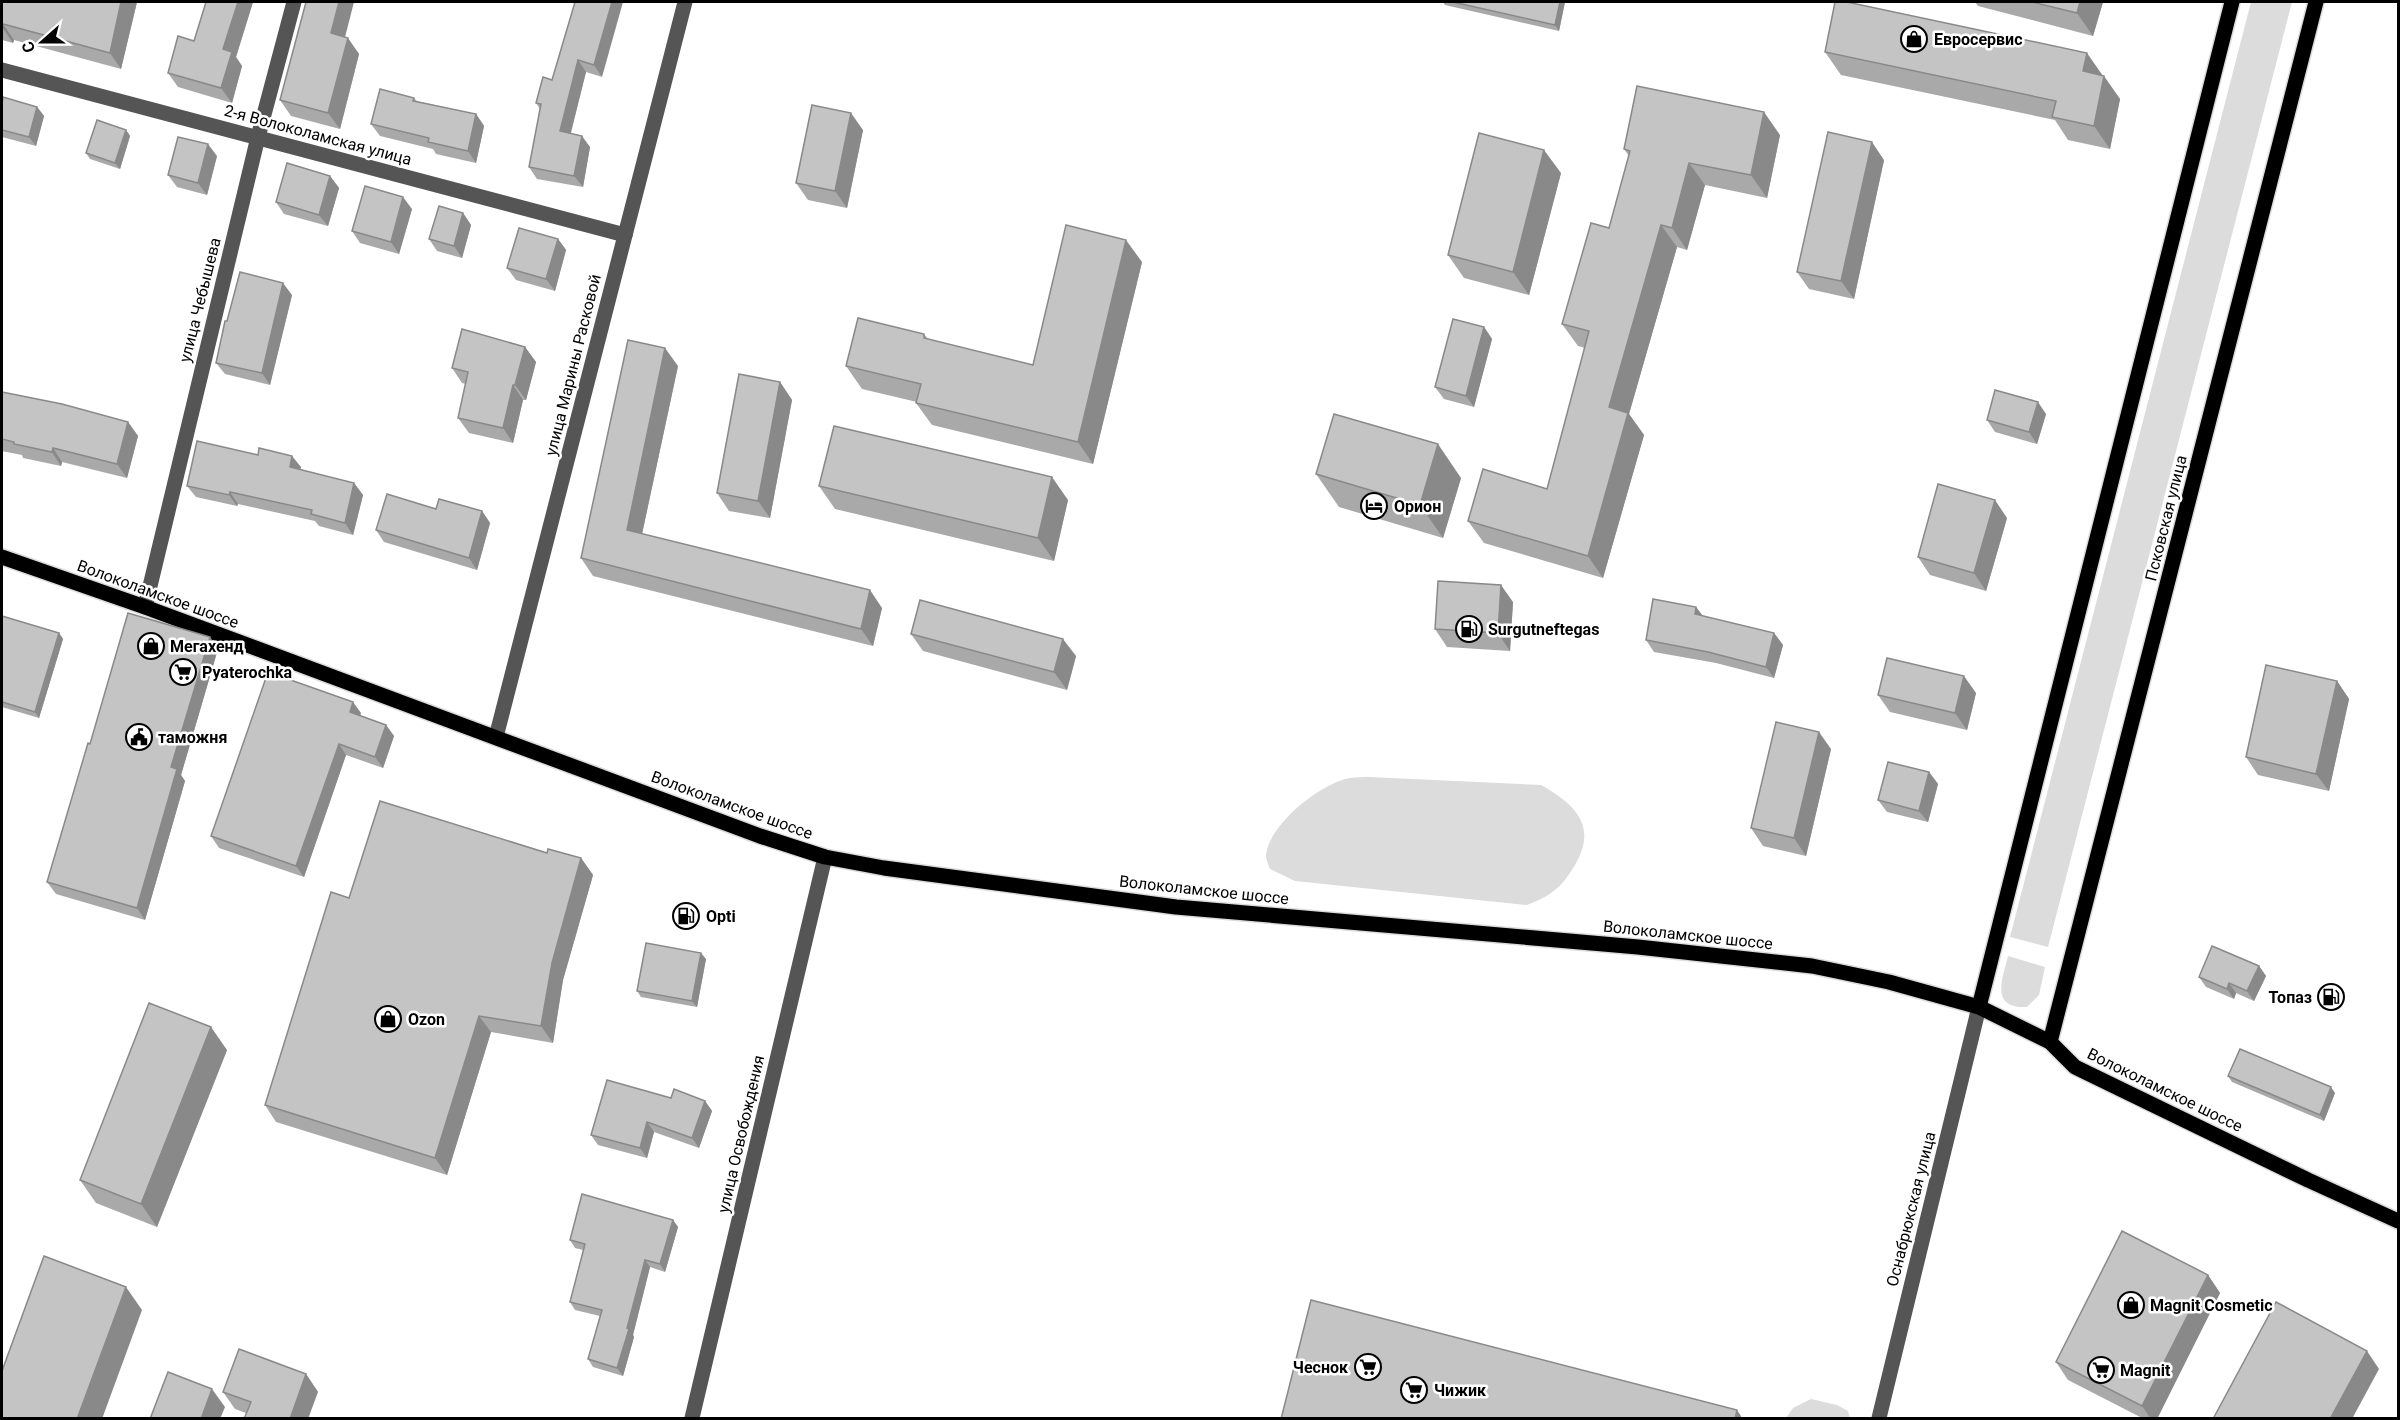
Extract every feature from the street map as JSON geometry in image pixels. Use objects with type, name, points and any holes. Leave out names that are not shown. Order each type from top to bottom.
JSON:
[{"type":"main road","points":[[1979,1007],[2232,2]]},
{"type":"main road","name":"Псковская улица","points":[[2050,1042],[2316,2]]},
{"type":"main road","name":"Волоколамское шоссе","points":[[2,557],[145,607],[760,836],[825,857],[884,868],[1176,907],[1638,947],[1812,966],[1889,982],[1979,1007],[2050,1042],[2075,1067],[2398,1221]]},
{"type":"street","name":"улица Чебышева","points":[[145,607],[258,137],[294,2]]},
{"type":"street","name":"улица Марины Расковой","points":[[496,737],[685,2]]},
{"type":"street","name":"2-я Волоколамская улица","points":[[2,70],[625,235]]},
{"type":"street","name":"улица Освобождения","points":[[693,1419],[825,857]]},
{"type":"street","name":"Оснабрюкская улица","points":[[1879,1419],[1979,1007]]},
{"type":"shaded area","points":[[2251,2],[2292,2],[2048,947],[2010,937]]},
{"type":"shaded area","points":[[1369,777],[1541,785],[1573,808],[1583,828],[1582,851],[1560,885],[1543,898],[1527,905],[1295,881],[1270,869],[1266,855],[1269,843],[1286,818],[1311,796],[1338,781]]},
{"type":"shaded area","points":[[2008,956],[2045,967],[2039,995],[2027,1007],[2015,1006],[2003,998],[2001,991]]},
{"type":"shaded area","points":[[1811,1399],[1837,1405],[1848,1411],[1850,1418],[1786,1418],[1793,1408]]},
{"type":"building","points":[[2,2],[121,2],[110,53],[3,24],[2,27]]},
{"type":"building","points":[[206,2],[238,2],[223,49],[232,52],[221,88],[168,73],[178,36],[194,41]]},
{"type":"building","points":[[306,2],[339,2],[331,33],[348,38],[328,113],[280,100]]},
{"type":"building","points":[[575,2],[612,2],[594,65],[578,60],[560,131],[582,136],[574,176],[529,167],[541,104],[536,103],[543,77],[552,80]]},
{"type":"building","points":[[1453,2],[1560,2],[1555,25]]},
{"type":"building","points":[[1835,2],[1847,2],[2087,53],[2083,71],[2104,76],[2094,126],[2052,117],[2056,101],[1825,52]]},
{"type":"building","points":[[2032,2],[2080,2],[2077,13]]},
{"type":"building","points":[[1637,86],[1764,112],[1751,175],[1689,163],[1672,228],[1661,225],[1609,407],[1628,413],[1588,556],[1468,521],[1483,469],[1547,489],[1589,331],[1562,324],[1591,223],[1609,228],[1630,151],[1624,149]]},
{"type":"building","points":[[380,89],[414,98],[413,101],[476,114],[468,151],[428,142],[429,138],[371,124]]},
{"type":"building","points":[[3,97],[37,107],[29,137],[2,130]]},
{"type":"building","points":[[812,105],[851,113],[835,191],[796,183]]},
{"type":"building","points":[[97,120],[126,130],[115,163],[86,153]]},
{"type":"building","points":[[1828,132],[1872,142],[1841,281],[1797,272]]},
{"type":"building","points":[[1479,133],[1544,150],[1513,272],[1448,255]]},
{"type":"building","points":[[178,137],[208,144],[198,183],[168,175]]},
{"type":"building","points":[[287,163],[330,176],[319,215],[276,202]]},
{"type":"building","points":[[365,186],[403,197],[391,242],[352,231]]},
{"type":"building","points":[[439,206],[463,213],[454,246],[429,239]]},
{"type":"building","points":[[1066,225],[1126,240],[1078,442],[916,403],[921,384],[846,366],[858,318],[924,334],[924,338],[1033,365]]},
{"type":"building","points":[[519,228],[558,239],[546,279],[507,268]]},
{"type":"building","points":[[240,272],[283,283],[262,373],[216,363],[225,321],[227,321]]},
{"type":"building","points":[[1453,319],[1484,327],[1466,396],[1435,387]]},
{"type":"building","points":[[462,329],[525,347],[503,428],[458,418],[468,372],[452,368]]},
{"type":"building","points":[[628,340],[665,348],[627,530],[870,590],[861,629],[581,558]]},
{"type":"building","points":[[739,374],[780,382],[758,501],[717,493]]},
{"type":"building","points":[[1995,390],[2038,402],[2029,432],[1987,420]]},
{"type":"building","points":[[2,392],[62,404],[128,422],[117,464],[53,448],[52,452],[14,444],[14,442],[2,439]]},
{"type":"building","points":[[1334,414],[1438,444],[1420,505],[1316,474]]},
{"type":"building","points":[[834,426],[1052,477],[1038,538],[819,486]]},
{"type":"building","points":[[197,441],[258,455],[259,448],[292,456],[290,467],[354,483],[345,523],[311,514],[312,510],[230,492],[229,495],[187,486]]},
{"type":"building","points":[[1938,484],[1995,500],[1974,573],[1918,557]]},
{"type":"building","points":[[387,494],[436,509],[439,499],[482,511],[469,558],[376,530]]},
{"type":"building","points":[[1438,581],[1501,585],[1498,633],[1435,629]]},
{"type":"building","points":[[1653,599],[1696,607],[1695,614],[1774,633],[1766,667],[1708,652],[1646,640]]},
{"type":"building","points":[[920,600],[1063,639],[1054,672],[911,634]]},
{"type":"building","points":[[128,613],[210,637],[171,767],[177,769],[137,908],[47,882]]},
{"type":"building","points":[[2,616],[59,633],[35,712],[2,702]]},
{"type":"building","points":[[1887,658],[1964,676],[1955,713],[1878,695]]},
{"type":"building","points":[[2266,665],[2337,681],[2316,774],[2246,757]]},
{"type":"building","points":[[268,672],[353,702],[350,712],[386,725],[375,757],[339,744],[296,866],[211,836]]},
{"type":"building","points":[[1776,722],[1819,732],[1794,838],[1751,828]]},
{"type":"building","points":[[1888,762],[1929,772],[1919,811],[1878,800]]},
{"type":"building","points":[[380,801],[547,853],[548,849],[581,858],[552,963],[541,1026],[479,1016],[435,1158],[265,1105],[331,892],[349,898]]},
{"type":"building","points":[[646,943],[701,953],[692,1001],[637,991]]},
{"type":"building","points":[[2212,946],[2259,966],[2247,991],[2229,983],[2227,989],[2199,977]]},
{"type":"building","points":[[149,1003],[211,1027],[141,1204],[80,1180]]},
{"type":"building","points":[[2240,1049],[2331,1087],[2320,1115],[2228,1076]]},
{"type":"building","points":[[607,1080],[671,1098],[674,1089],[705,1101],[692,1138],[647,1122],[640,1148],[591,1135]]},
{"type":"building","points":[[582,1194],[673,1220],[660,1264],[645,1260],[627,1328],[629,1329],[617,1368],[588,1359],[602,1310],[570,1302],[585,1244],[570,1240]]},
{"type":"building","points":[[2122,1231],[2208,1275],[2142,1406],[2056,1362]]},
{"type":"building","points":[[44,1256],[126,1287],[77,1419],[2,1419],[2,1371]]},
{"type":"building","points":[[1311,1300],[1737,1410],[1735,1419],[1281,1419]]},
{"type":"building","points":[[2276,1302],[2367,1351],[2330,1419],[2213,1419]]},
{"type":"building","points":[[239,1349],[306,1374],[290,1419],[244,1419],[251,1402],[223,1392]]},
{"type":"building","points":[[168,1372],[212,1389],[201,1419],[150,1419]]},
{"type":"place","name":"Евросервис","points":[[1914,39]]},
{"type":"place","name":"Орион","points":[[1374,506]]},
{"type":"place","name":"Surgutneftegas","points":[[1469,629]]},
{"type":"place","name":"Мегахенд","points":[[151,646]]},
{"type":"place","name":"Pyaterochka","points":[[183,672]]},
{"type":"place","name":"таможня","points":[[139,737]]},
{"type":"place","name":"Opti","points":[[686,916]]},
{"type":"place","name":"Топаз","points":[[2331,997]]},
{"type":"place","name":"Ozon","points":[[388,1019]]},
{"type":"place","name":"Magnit Cosmetic","points":[[2131,1305]]},
{"type":"place","name":"Чеснок","points":[[1368,1367]]},
{"type":"place","name":"Magnit","points":[[2101,1370]]},
{"type":"place","name":"Чижик","points":[[1414,1390]]}]
